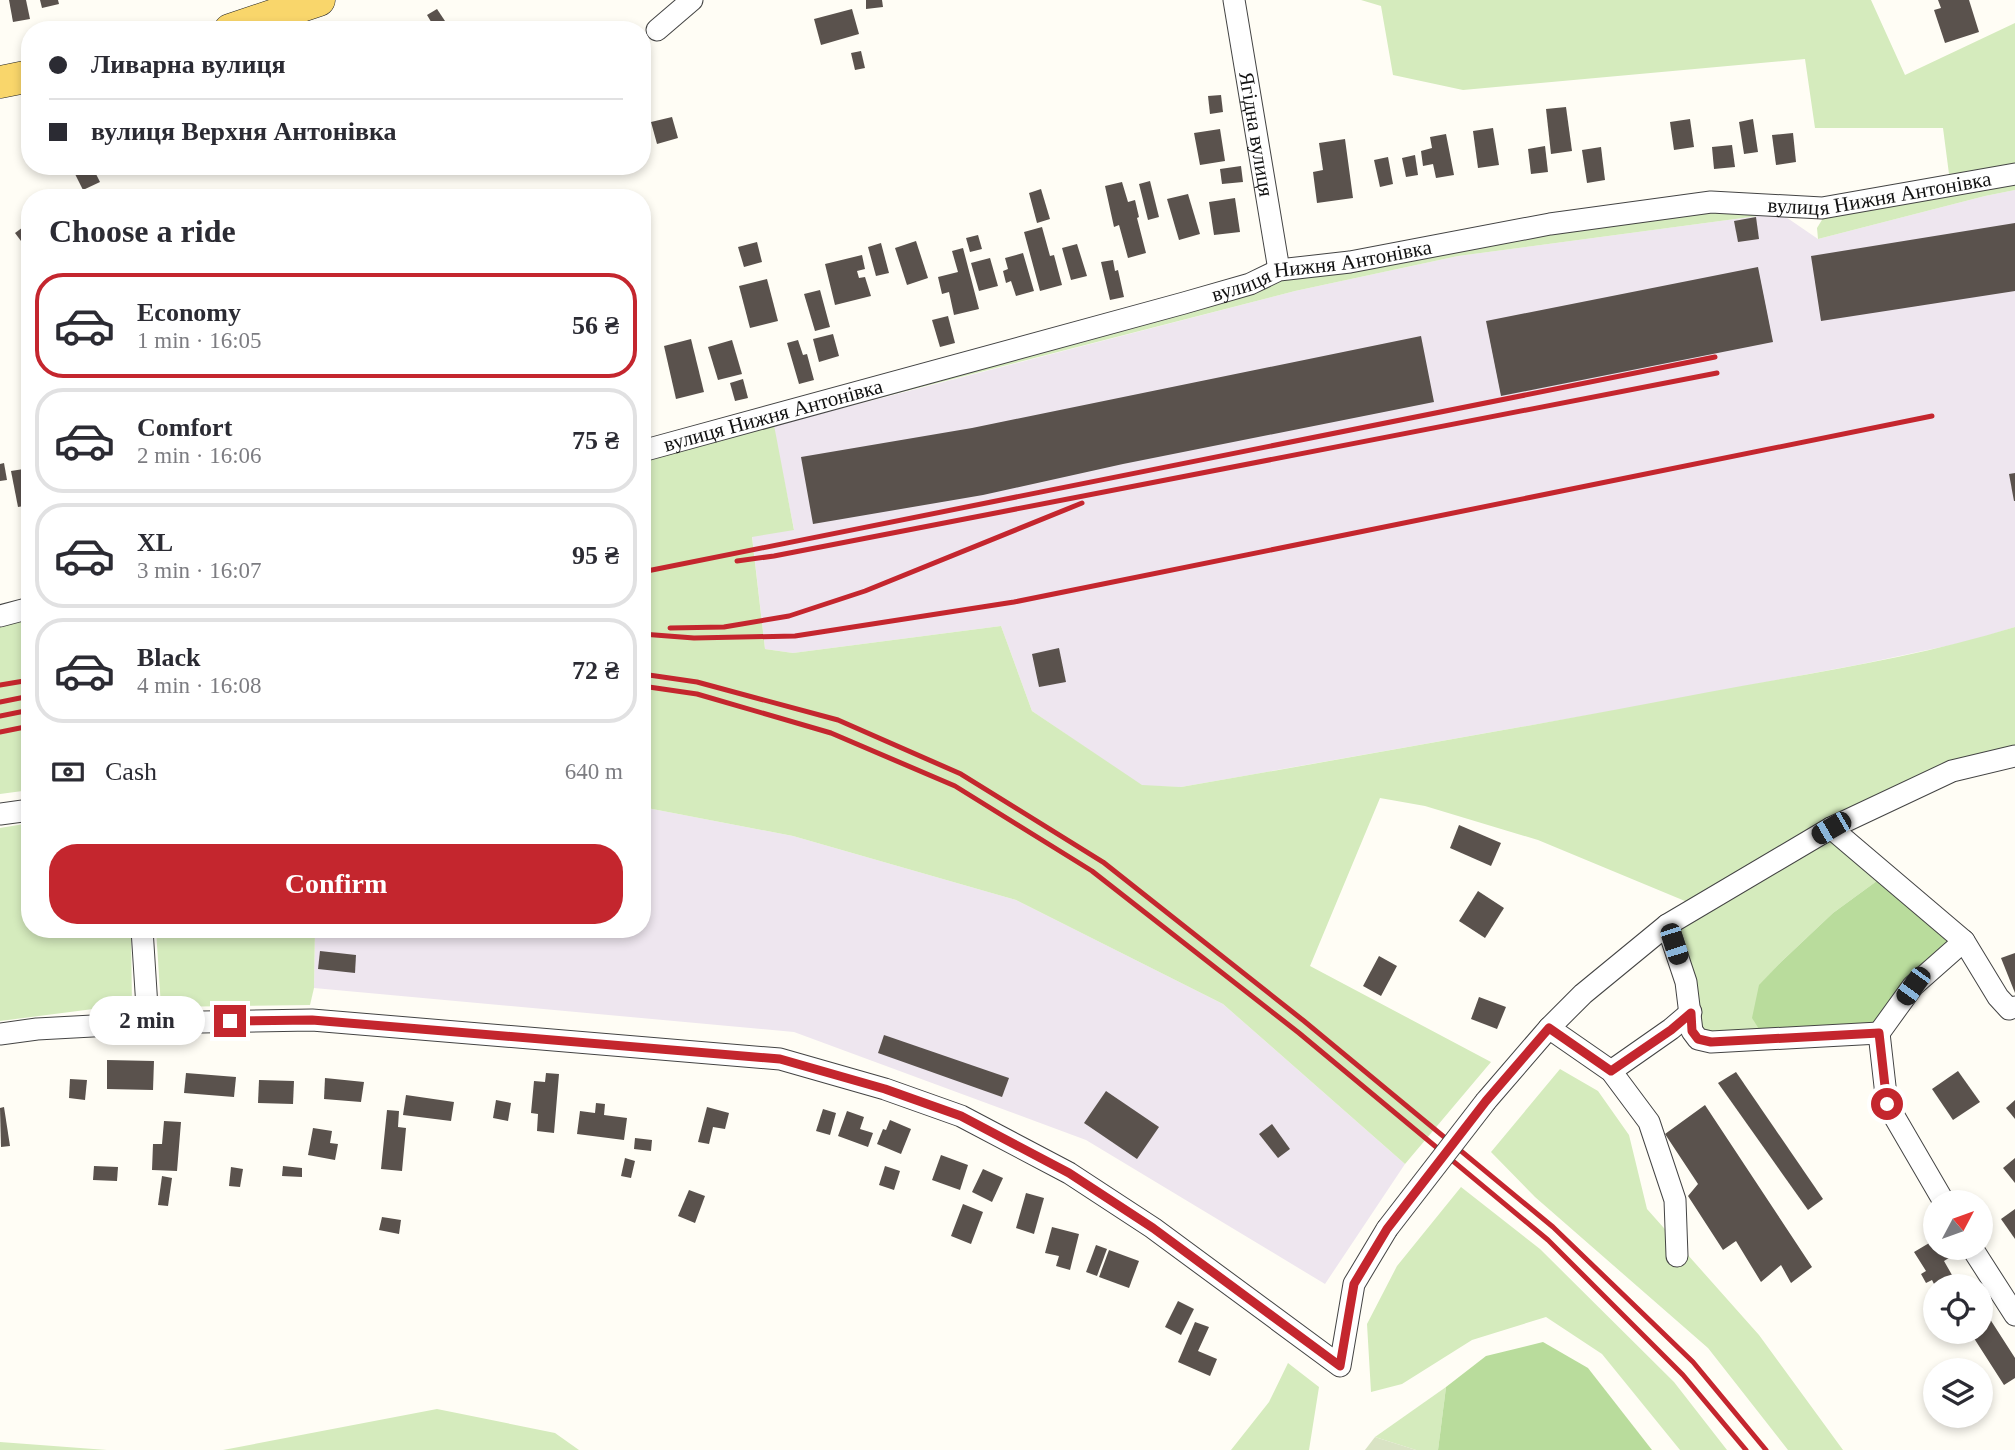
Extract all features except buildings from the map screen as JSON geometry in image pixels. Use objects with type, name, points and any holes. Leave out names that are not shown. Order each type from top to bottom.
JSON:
[{"type":"main road","points":[[257,21],[319,0]]},
{"type":"main road","points":[[0,82],[21,78]]},
{"type":"street","points":[[657,30],[692,0]]},
{"type":"street","name":"Ягідна вулиця","points":[[1234,0],[1279,270]]},
{"type":"street","name":"вулиця Нижня Антонівка","points":[[651,449],[1184,303],[1250,284],[1279,270],[1321,266],[1550,224],[1663,208],[1711,202],[1822,208],[2015,174]]},
{"type":"street","points":[[0,616],[21,610]]},
{"type":"street","points":[[0,1034],[37,1029],[148,1023],[312,1020],[780,1059],[885,1089],[961,1116],[1069,1173],[1153,1228],[1340,1366],[1354,1284],[1387,1229],[1486,1101],[1549,1028],[1583,994],[1667,925],[1831,828],[1952,771],[2015,756]]},
{"type":"street","points":[[0,814],[21,811]]},
{"type":"street","points":[[1831,828],[1964,941],[1998,998],[2009,1009],[2015,1007]]},
{"type":"street","points":[[1667,925],[1686,982],[1692,1031],[1698,1039],[1711,1042],[1879,1033]]},
{"type":"street","points":[[143,938],[148,1023]]},
{"type":"street","points":[[1937,1190],[1887,1104],[1879,1033],[1913,986],[1964,941]]},
{"type":"street","points":[[1611,1071],[1691,1013]]},
{"type":"street","points":[[1549,1028],[1611,1071],[1649,1122],[1675,1200],[1677,1256]]},
{"type":"street","points":[[1980,1260],[2015,1315]]},
{"type":"shaded area","points":[[2015,190],[2015,627],[1970,641],[1862,664],[1181,787],[1142,786],[1032,711],[1001,626],[793,653],[765,649],[752,536],[794,529],[773,426],[1295,291],[1458,256],[1780,213],[1818,239]]},
{"type":"shaded area","points":[[651,809],[793,836],[1016,900],[1223,1004],[1405,1164],[1325,1284],[1086,1140],[794,1032],[314,988],[315,938],[651,938]]},
{"type":"green space","points":[[1361,0],[1871,0],[1905,75],[2015,23],[2015,167],[1949,174],[1943,128],[1815,128],[1805,59],[1463,90],[1393,75],[1381,6]]},
{"type":"green space","points":[[2015,179],[2015,190],[1818,239],[1817,228],[1825,215]]},
{"type":"green space","points":[[1710,209],[1780,213],[1458,256],[1295,291],[774,425],[794,530],[752,537],[765,649],[793,653],[1001,626],[1032,711],[1142,785],[1181,787],[1863,664],[1940,648],[2015,627],[2015,756],[1831,828],[1885,875],[1833,913],[1760,985],[1766,1040],[1698,1039],[1667,925],[1697,906],[1538,840],[1425,806],[1380,798],[1310,966],[1491,1062],[1405,1164],[1223,1004],[1016,900],[793,836],[651,809],[651,454],[1281,280],[1551,229]]},
{"type":"green space","points":[[21,615],[21,791],[0,794],[0,621]]},
{"type":"green space","points":[[21,824],[21,938],[131,938],[132,1007],[101,1008],[0,1021],[0,828]]},
{"type":"green space","points":[[1885,875],[1964,941],[1879,1033],[1766,1040],[1752,1018],[1759,985],[1833,913]]},
{"type":"green space","points":[[157,938],[315,938],[314,988],[310,1005],[161,1007]]},
{"type":"green space","points":[[1560,1069],[1598,1091],[1629,1135],[1647,1209],[1759,1335],[1843,1450],[1788,1450],[1708,1348],[1535,1197],[1491,1152]]},
{"type":"green space","points":[[1461,1187],[1540,1249],[1674,1382],[1727,1450],[1680,1450],[1602,1354],[1546,1317],[1472,1340],[1402,1384],[1371,1392],[1367,1324],[1397,1266]]},
{"type":"green space","points":[[1543,1342],[1588,1368],[1652,1450],[1438,1450],[1446,1387],[1486,1356]]},
{"type":"green space","points":[[1288,1363],[1319,1387],[1309,1450],[1231,1450],[1269,1402]]},
{"type":"green space","points":[[1446,1387],[1438,1450],[1416,1450],[1375,1437]]},
{"type":"green space","points":[[437,1409],[555,1433],[579,1450],[223,1450]]},
{"type":"green space","points":[[1375,1437],[1416,1450],[1365,1450]]},
{"type":"green space","points":[[0,1442],[107,1450],[0,1450]]},
{"type":"railway","points":[[651,570],[1715,357]]},
{"type":"railway","points":[[737,561],[1717,373]]},
{"type":"railway","points":[[651,635],[694,638],[795,636],[1014,602],[1932,416]]},
{"type":"railway","points":[[670,628],[724,627],[789,616],[865,591],[1082,503]]},
{"type":"railway","points":[[651,675],[697,682],[838,720],[961,774],[1103,862],[1304,1021],[1553,1227],[1693,1362],[1766,1450]]},
{"type":"railway","points":[[0,685],[21,682]]},
{"type":"railway","points":[[651,687],[697,694],[831,733],[955,786],[1092,871],[1299,1033],[1548,1240],[1683,1375],[1746,1450]]},
{"type":"railway","points":[[0,702],[21,698]]},
{"type":"railway","points":[[0,716],[21,712]]},
{"type":"railway","points":[[0,732],[21,728]]},
{"type":"route","points":[[230,1021],[312,1020],[780,1059],[885,1089],[961,1116],[1069,1173],[1153,1228],[1340,1366],[1354,1284],[1387,1229],[1486,1101],[1549,1028],[1611,1071],[1691,1013],[1692,1031],[1698,1039],[1711,1042],[1879,1033],[1887,1104]]}]
